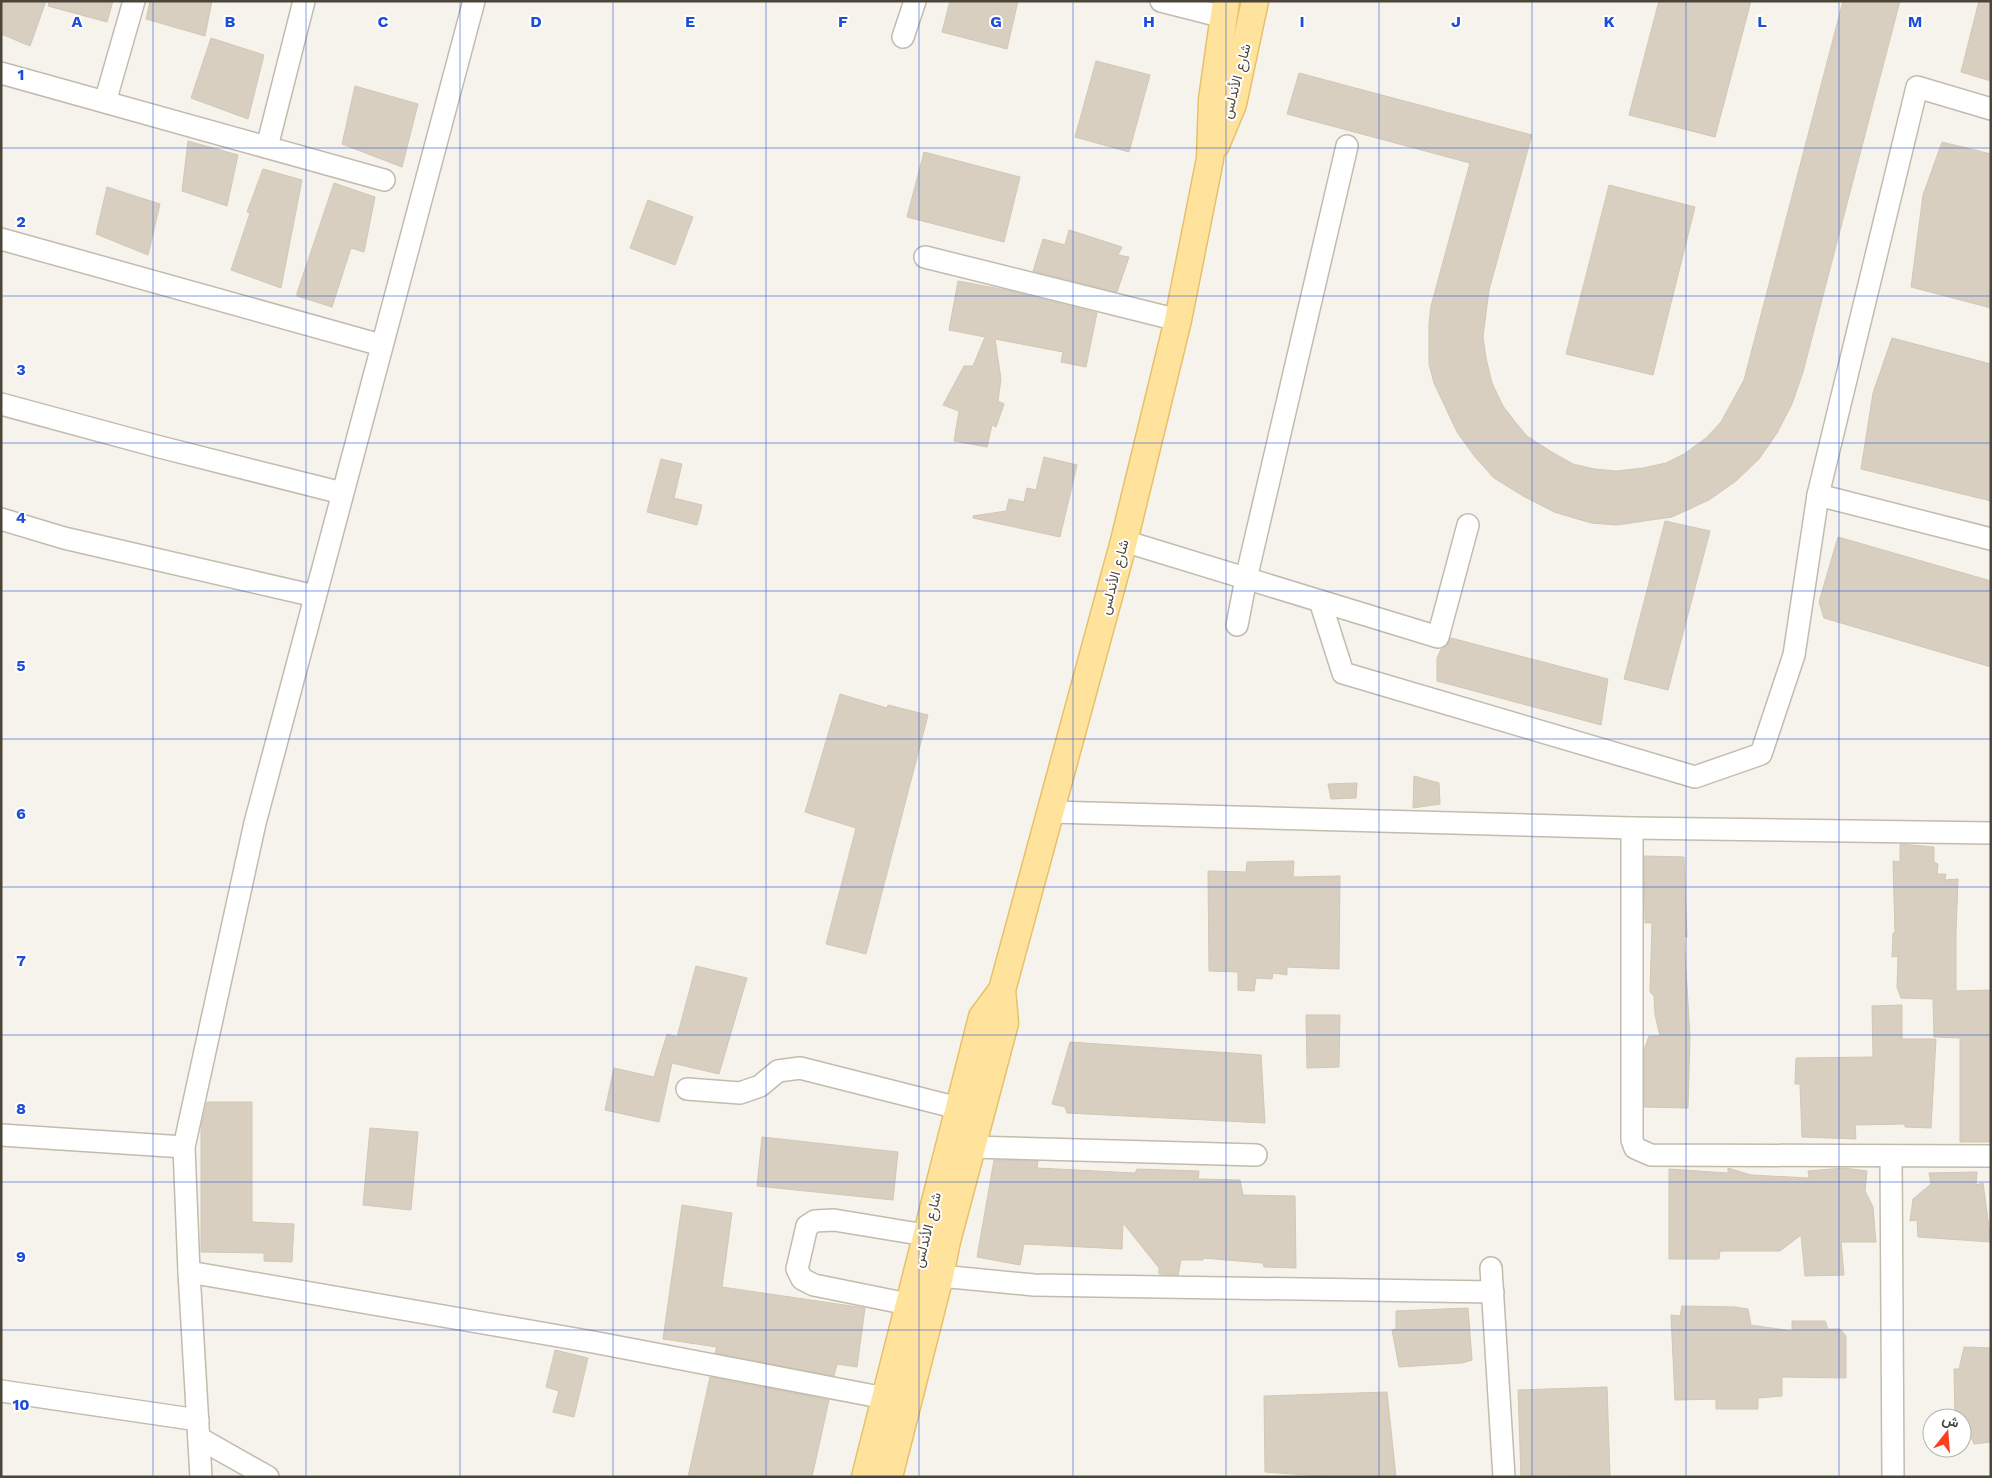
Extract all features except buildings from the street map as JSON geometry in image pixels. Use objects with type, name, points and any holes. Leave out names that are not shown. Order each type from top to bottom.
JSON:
[{"type":"main road","name":"شارع الأندلس","points":[[1210,159],[1234,104],[1256,1]]},
{"type":"main road","name":"شارع الأندلس","points":[[889,1477],[971,1147],[1004,1023],[1002,990],[1124,541],[1178,320],[1210,159],[1212,100],[1225,9]]},
{"type":"main road","name":"شارع الأندلس","points":[[865,1477],[982,1017],[1002,990]]},
{"type":"street","points":[[105,102],[134,1]]},
{"type":"street","points":[[267,147],[304,1]]},
{"type":"street","points":[[200,1477],[199,1429],[188,1272],[184,1147],[255,823],[474,1]]},
{"type":"street","points":[[903,37],[915,1]]},
{"type":"street","points":[[1161,1],[1225,9]]},
{"type":"street","points":[[1,73],[384,180]]},
{"type":"street","points":[[1320,601],[1343,672],[1696,777],[1761,754],[1794,655],[1818,495],[1917,87],[1991,109]]},
{"type":"street","points":[[1237,625],[1246,579],[1347,146]]},
{"type":"street","points":[[1,239],[382,345]]},
{"type":"street","points":[[925,257],[1178,320]]},
{"type":"street","points":[[1,404],[342,493]]},
{"type":"street","points":[[1818,495],[1991,538]]},
{"type":"street","points":[[1,519],[64,538],[315,596]]},
{"type":"street","points":[[1124,541],[1438,637],[1468,525]]},
{"type":"street","points":[[1051,812],[1632,828],[1991,833]]},
{"type":"street","points":[[1632,828],[1632,1140],[1635,1148],[1651,1155],[1991,1156]]},
{"type":"street","points":[[687,1089],[740,1093],[760,1086],[778,1071],[800,1068],[958,1108]]},
{"type":"street","points":[[1,1135],[184,1147]]},
{"type":"street","points":[[971,1147],[1256,1155]]},
{"type":"street","points":[[1891,1156],[1893,1477]]},
{"type":"street","points":[[908,1304],[814,1285],[802,1279],[797,1269],[807,1226],[815,1221],[825,1219],[925,1236]]},
{"type":"street","points":[[1491,1268],[1504,1477]]},
{"type":"street","points":[[188,1272],[593,1342],[885,1398]]},
{"type":"street","points":[[940,1276],[1034,1285],[1493,1292]]},
{"type":"street","points":[[1,1390],[199,1429],[268,1477]]}]
